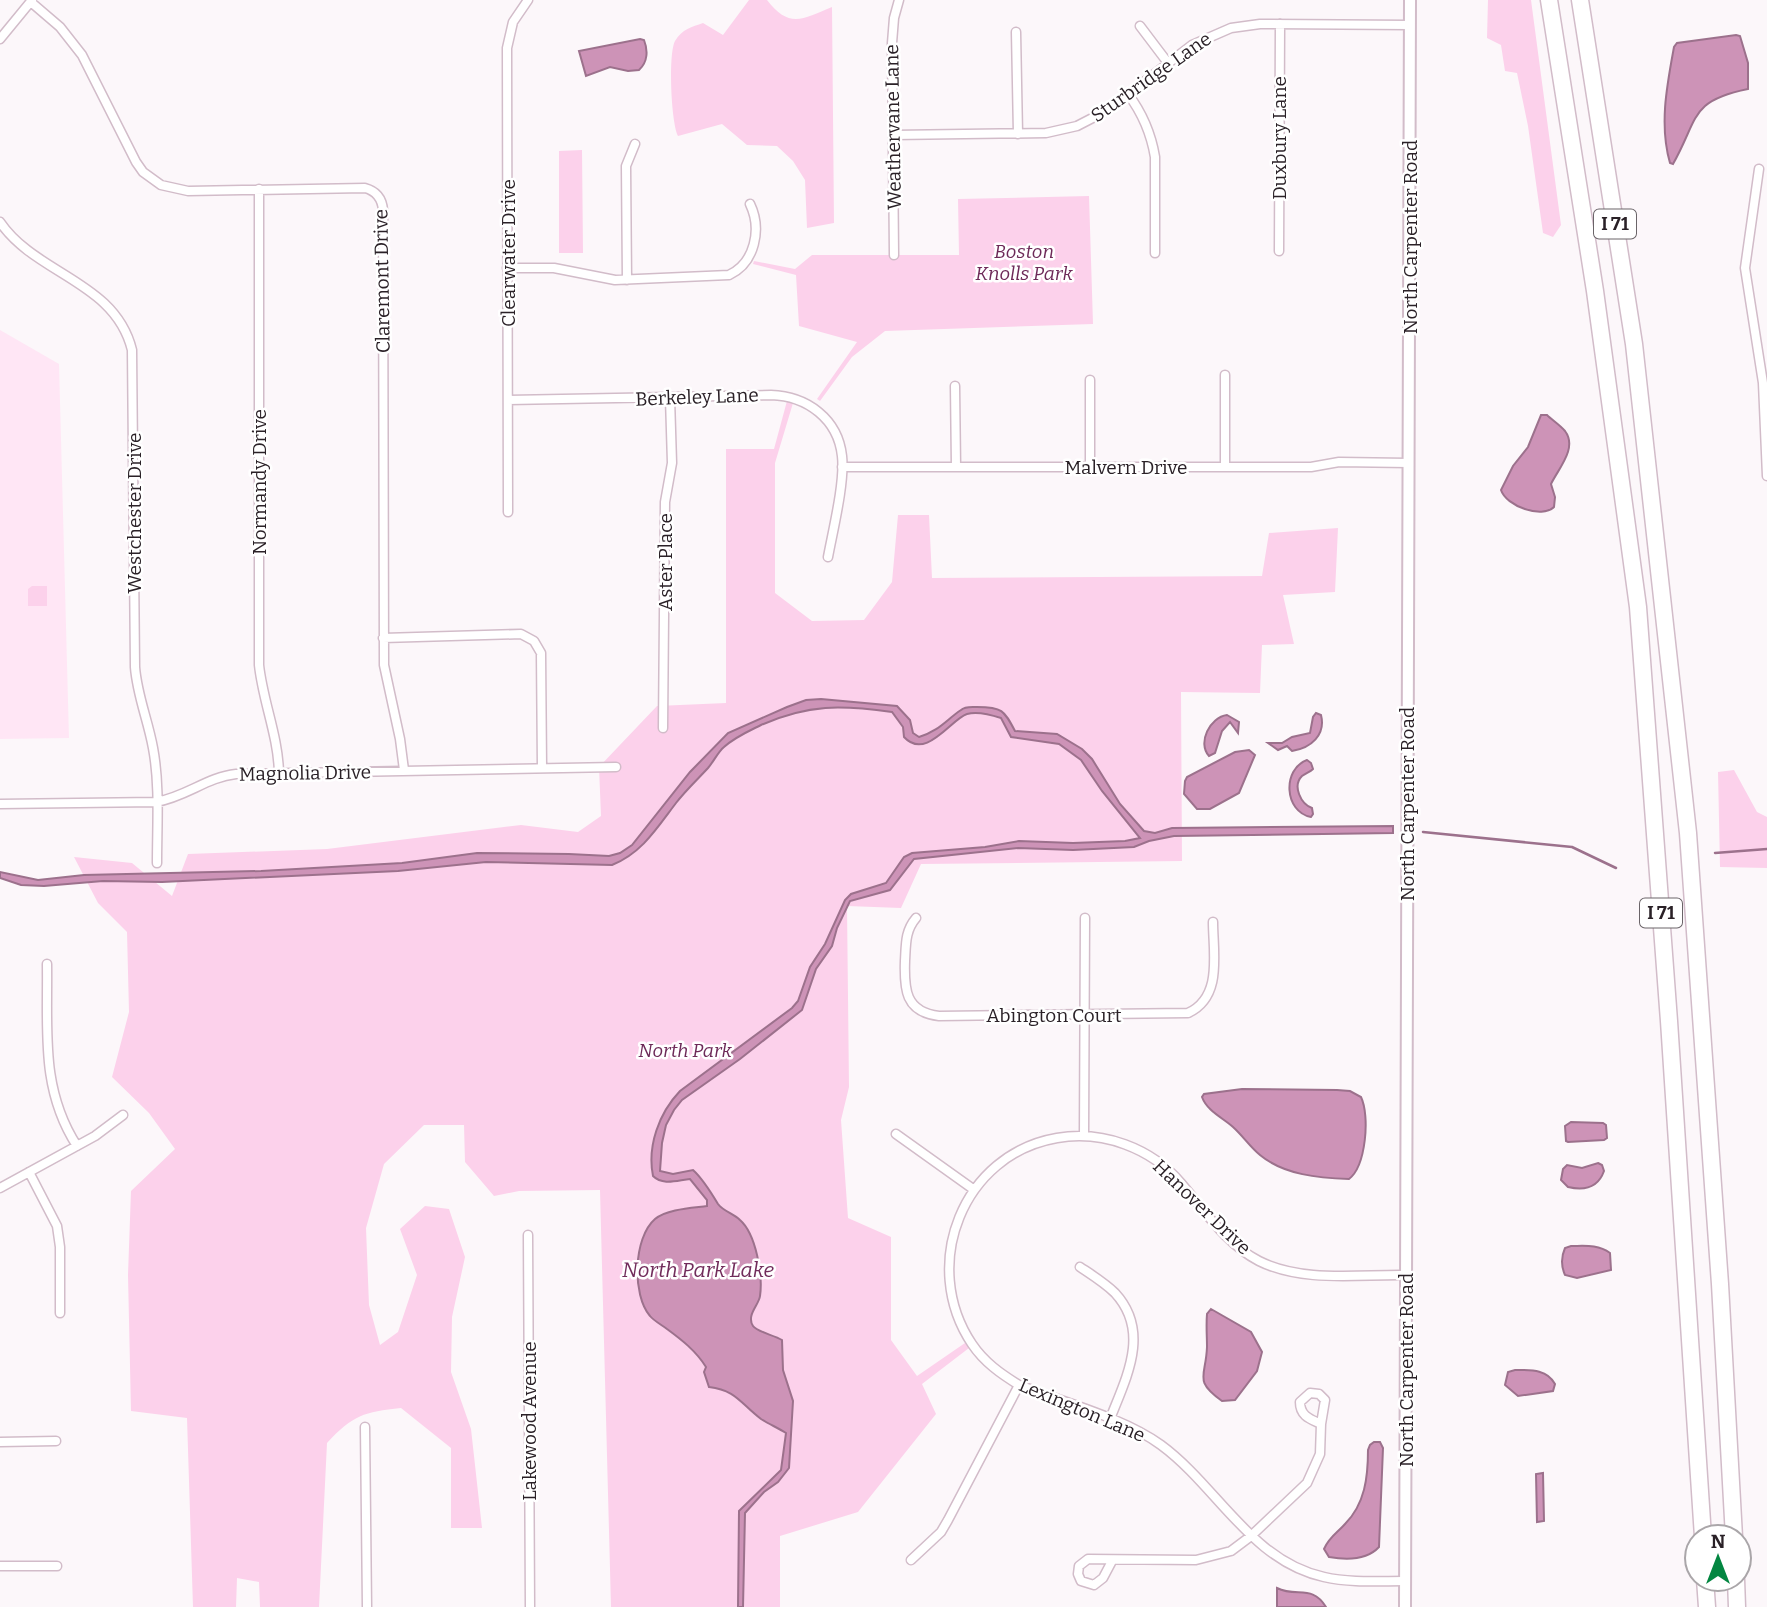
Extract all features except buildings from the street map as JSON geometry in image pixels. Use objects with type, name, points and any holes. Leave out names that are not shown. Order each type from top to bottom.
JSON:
[{"type":"highway","name":"I 71","points":[[1549,0],[1595,291],[1638,607],[1702,1523]]},
{"type":"highway","name":"I 71","points":[[1580,0],[1634,344],[1688,833],[1720,1284],[1733,1523]]},
{"type":"street","name":"Clearwater Drive","points":[[508,512],[508,42],[513,22],[528,0]]},
{"type":"street","name":"Weathervane Lane","points":[[894,255],[892,32],[900,0]]},
{"type":"street","name":"North Carpenter Road","points":[[1405,1607],[1410,0]]},
{"type":"street","points":[[0,39],[32,1]]},
{"type":"street","name":"Claremont Drive","points":[[32,1],[60,27],[82,55],[136,163],[151,179],[161,185],[182,191],[365,188],[376,193],[382,204],[383,638],[385,679],[400,739],[404,771]]},
{"type":"street","name":"Duxbury Lane","points":[[1279,251],[1280,24]]},
{"type":"street","name":"Sturbridge Lane","points":[[893,135],[1046,133],[1077,126],[1107,111],[1192,45],[1217,32],[1245,25],[1410,24]]},
{"type":"street","points":[[1140,26],[1168,63]]},
{"type":"street","points":[[1016,32],[1018,134]]},
{"type":"street","points":[[1128,94],[1144,118],[1153,144],[1155,253]]},
{"type":"street","points":[[627,280],[626,166],[635,144]]},
{"type":"street","points":[[1759,169],[1745,268],[1765,395],[1767,476]]},
{"type":"street","name":"Normandy Drive","points":[[259,189],[259,665],[264,700],[276,736],[279,773]]},
{"type":"street","points":[[508,268],[554,268],[605,279],[627,280],[721,277],[736,272],[747,261],[756,221],[750,204]]},
{"type":"street","name":"Westchester Drive","points":[[0,222],[28,253],[107,304],[121,321],[131,344],[134,362],[135,667],[141,705],[153,745],[157,863]]},
{"type":"street","points":[[1224,467],[1225,375]]},
{"type":"street","points":[[1090,380],[1090,467]]},
{"type":"street","points":[[955,386],[956,467]]},
{"type":"street","name":"Berkeley Lane","points":[[508,400],[772,395],[797,399],[816,410],[831,425],[840,446],[842,467]]},
{"type":"street","name":"Aster Place","points":[[663,728],[665,502],[672,463],[670,398]]},
{"type":"street","name":"Malvern Drive","points":[[842,467],[1311,467],[1339,462],[1409,463]]},
{"type":"street","points":[[828,558],[842,467]]},
{"type":"street","points":[[383,638],[521,634],[534,641],[541,653],[542,768]]},
{"type":"street","name":"Magnolia Drive","points":[[0,804],[156,802],[179,796],[201,783],[226,775],[616,767]]},
{"type":"street","name":"Abington Court","points":[[916,918],[906,935],[904,984],[910,1000],[923,1012],[939,1016],[1180,1014],[1196,1009],[1207,998],[1213,983],[1213,922]]},
{"type":"street","points":[[1084,1136],[1086,918]]},
{"type":"street","points":[[47,964],[51,1085],[59,1114],[77,1146]]},
{"type":"street","points":[[0,1188],[95,1136],[123,1115]]},
{"type":"street","points":[[896,1134],[973,1189]]},
{"type":"street","name":"Hanover Drive","points":[[973,1189],[997,1165],[1024,1148],[1055,1138],[1084,1136],[1113,1140],[1156,1160],[1179,1180],[1223,1234],[1247,1254],[1262,1262],[1306,1274],[1406,1275]]},
{"type":"street","points":[[29,1172],[57,1226],[60,1247],[60,1313]]},
{"type":"street","name":"Lexington Lane","points":[[973,1189],[958,1218],[949,1249],[949,1281],[962,1327],[980,1355],[1019,1385],[1145,1434],[1172,1454],[1251,1536],[1291,1566],[1309,1573],[1345,1580],[1404,1581]]},
{"type":"street","name":"Lakewood Avenue","points":[[528,1235],[530,1607]]},
{"type":"street","points":[[1080,1267],[1116,1294],[1127,1310],[1135,1339],[1133,1358],[1110,1419]]},
{"type":"street","points":[[911,1560],[941,1531],[948,1520],[1019,1385]]},
{"type":"street","points":[[1112,1561],[1208,1559],[1231,1551],[1302,1489],[1310,1477],[1321,1448],[1321,1423]]},
{"type":"street","points":[[365,1427],[367,1607]]},
{"type":"street","points":[[0,1442],[56,1441]]},
{"type":"street","points":[[0,1566],[57,1566]]},
{"type":"shaded area","points":[[0,330],[59,364],[69,738],[0,739]]},
{"type":"green space","points":[[749,0],[767,0],[782,15],[797,19],[832,7],[834,223],[807,228],[805,180],[793,161],[777,146],[747,145],[722,124],[678,136],[671,88],[675,41],[684,31],[703,23],[723,35]]},
{"type":"green space","points":[[1488,0],[1531,0],[1561,225],[1553,237],[1543,233],[1528,126],[1517,73],[1505,71],[1501,45],[1487,38]]},
{"type":"green space","points":[[582,150],[583,253],[559,253],[559,151]]},
{"type":"green space","name":"Boston Knolls Park","points":[[1089,196],[1093,324],[885,331],[852,357],[820,401],[817,399],[857,342],[799,326],[796,275],[753,264],[754,261],[795,269],[812,255],[959,255],[958,199]]},
{"type":"green space","name":"North Park","points":[[787,401],[793,403],[775,463],[775,593],[812,621],[864,620],[892,582],[898,515],[929,515],[932,578],[1262,576],[1269,533],[1338,528],[1335,592],[1283,595],[1294,644],[1262,645],[1260,693],[1181,692],[1182,861],[921,864],[901,908],[847,906],[849,1087],[841,1120],[848,1218],[891,1237],[891,1340],[917,1376],[965,1343],[969,1348],[922,1384],[936,1414],[858,1512],[780,1536],[780,1607],[611,1607],[600,1190],[519,1191],[494,1196],[465,1162],[464,1125],[424,1125],[384,1164],[366,1228],[369,1305],[380,1345],[398,1332],[417,1275],[400,1229],[425,1206],[449,1209],[465,1257],[452,1317],[451,1372],[471,1429],[482,1528],[451,1528],[451,1448],[401,1408],[368,1413],[344,1426],[327,1443],[319,1607],[260,1607],[259,1582],[237,1578],[236,1607],[193,1607],[187,1418],[131,1411],[128,1275],[131,1191],[175,1149],[149,1113],[112,1077],[129,1012],[127,932],[98,903],[74,857],[132,863],[172,896],[188,854],[327,849],[521,825],[578,832],[601,816],[599,767],[657,706],[726,703],[726,449],[774,449]]},
{"type":"green space","points":[[32,586],[47,586],[47,606],[28,606],[28,589]]},
{"type":"green space","points":[[1734,770],[1757,812],[1767,817],[1767,868],[1720,867],[1718,772]]},
{"type":"water","points":[[1740,36],[1748,63],[1748,89],[1715,99],[1705,106],[1693,123],[1673,164],[1670,163],[1665,120],[1674,47],[1677,43]]},
{"type":"water","points":[[644,40],[647,52],[646,60],[639,70],[628,71],[610,67],[586,76],[579,51]]},
{"type":"water","points":[[1541,415],[1547,415],[1565,431],[1569,444],[1566,458],[1551,484],[1555,497],[1554,507],[1541,512],[1517,506],[1504,496],[1501,490],[1513,466],[1528,447]]},
{"type":"water","name":"North Park Lake","points":[[806,700],[897,706],[910,720],[913,733],[919,737],[937,728],[964,708],[997,709],[1005,714],[1015,731],[1057,734],[1082,749],[1092,759],[1120,804],[1144,831],[1155,833],[1172,828],[1393,826],[1393,833],[1174,836],[1134,847],[1073,850],[1018,848],[914,859],[890,890],[850,901],[832,946],[816,969],[802,1010],[682,1100],[666,1125],[662,1143],[660,1171],[673,1174],[693,1170],[720,1206],[746,1226],[757,1255],[761,1287],[751,1322],[758,1330],[782,1340],[783,1370],[793,1401],[789,1468],[745,1513],[743,1607],[738,1607],[739,1511],[781,1470],[786,1433],[761,1419],[732,1394],[709,1387],[704,1372],[706,1367],[698,1356],[652,1318],[644,1307],[640,1295],[638,1267],[642,1239],[648,1228],[655,1219],[666,1213],[707,1206],[707,1200],[690,1179],[666,1182],[653,1176],[652,1153],[656,1130],[666,1109],[680,1091],[792,1008],[798,1001],[810,967],[825,944],[845,900],[851,894],[886,883],[904,857],[912,853],[985,847],[1019,841],[1073,843],[1140,838],[1081,760],[1059,744],[1011,737],[1001,718],[989,715],[967,714],[929,742],[921,744],[912,743],[904,737],[903,727],[892,712],[825,708],[778,718],[728,743],[648,839],[632,854],[612,865],[486,862],[398,871],[162,882],[103,881],[44,886],[21,885],[0,878],[0,872],[38,880],[84,875],[261,871],[402,863],[477,853],[609,856],[632,845],[690,772],[728,733]]},
{"type":"water","points":[[1316,713],[1321,715],[1321,729],[1311,744],[1292,751],[1287,746],[1278,750],[1268,743],[1282,743],[1292,737],[1310,733]]},
{"type":"water","points":[[1227,715],[1239,722],[1238,733],[1230,722],[1222,731],[1215,753],[1209,756],[1204,744],[1207,731],[1215,720]]},
{"type":"water","points":[[1249,750],[1255,755],[1239,793],[1210,809],[1197,809],[1184,794],[1187,777],[1235,752]]},
{"type":"water","points":[[1307,760],[1313,769],[1299,780],[1298,789],[1301,799],[1312,808],[1311,817],[1295,807],[1290,790],[1293,772]]},
{"type":"water","points":[[1242,1089],[1337,1090],[1350,1091],[1361,1097],[1366,1128],[1363,1152],[1355,1173],[1349,1179],[1326,1178],[1291,1171],[1269,1162],[1211,1110],[1202,1097],[1204,1094]]},
{"type":"water","points":[[1571,1122],[1603,1123],[1606,1125],[1607,1138],[1568,1142],[1565,1126]]},
{"type":"water","points":[[1598,1163],[1604,1171],[1590,1187],[1568,1187],[1561,1180],[1563,1169],[1567,1165],[1582,1168]]},
{"type":"water","points":[[1591,1246],[1610,1253],[1611,1270],[1577,1278],[1565,1275],[1563,1255],[1565,1248]]},
{"type":"water","points":[[1211,1309],[1251,1332],[1262,1352],[1257,1371],[1235,1400],[1222,1401],[1204,1383],[1207,1314]]},
{"type":"water","points":[[1538,1371],[1548,1375],[1555,1384],[1553,1391],[1518,1396],[1505,1385],[1508,1372]]},
{"type":"water","points":[[1374,1442],[1380,1442],[1383,1448],[1379,1547],[1362,1557],[1329,1557],[1324,1549],[1326,1545],[1352,1516],[1361,1499],[1366,1480],[1368,1450]]},
{"type":"water","points":[[1543,1473],[1544,1521],[1537,1522],[1536,1474]]},
{"type":"water","points":[[1277,1588],[1310,1594],[1321,1600],[1326,1607],[1277,1607]]},
{"type":"waterway","points":[[1423,832],[1572,847],[1616,868]]},
{"type":"waterway","points":[[1715,853],[1767,849]]}]
